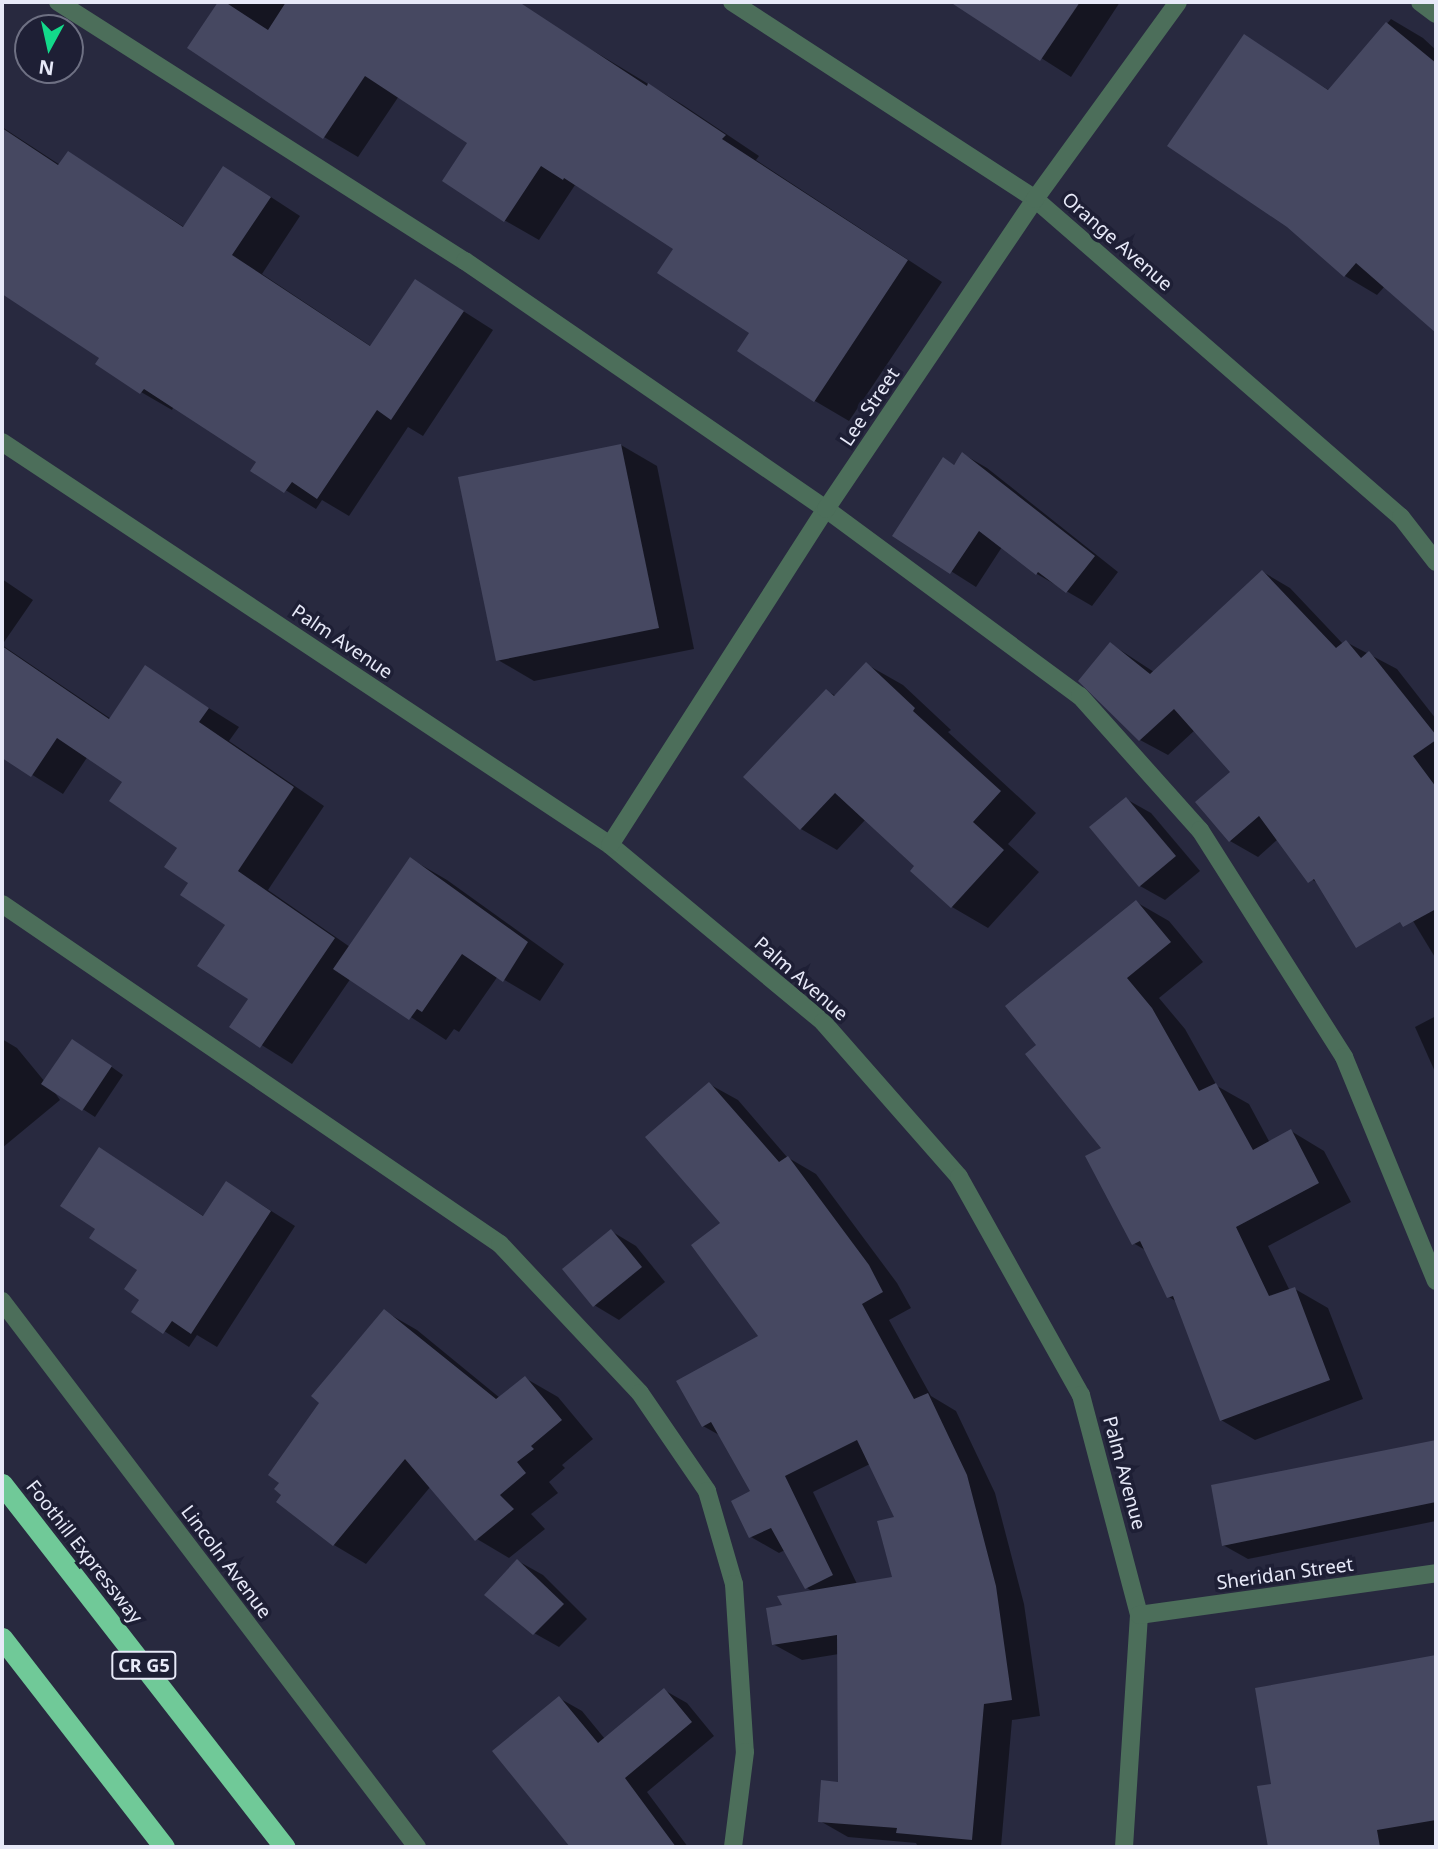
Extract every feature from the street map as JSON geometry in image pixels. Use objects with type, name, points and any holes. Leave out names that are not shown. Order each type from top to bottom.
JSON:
[{"type":"highway","name":"Foothill Expressway","points":[[2,1484],[285,1847]]},
{"type":"highway","points":[[2,1638],[164,1847]]},
{"type":"street","points":[[58,2],[465,261],[826,509],[1080,696],[1200,830],[1344,1057],[1436,1281]]},
{"type":"street","name":"Orange Avenue","points":[[732,2],[1035,199],[1401,517],[1436,562]]},
{"type":"street","name":"Lee Street","points":[[610,845],[826,509],[1035,199],[1178,2]]},
{"type":"street","points":[[1420,2],[1436,14]]},
{"type":"street","name":"Palm Avenue","points":[[2,442],[610,845],[823,1022],[959,1177],[1081,1395],[1139,1615],[1125,1847]]},
{"type":"street","points":[[2,904],[500,1244],[640,1393],[707,1491],[734,1584],[745,1752],[733,1847]]},
{"type":"street","name":"Lincoln Avenue","points":[[2,1301],[417,1847]]},
{"type":"street","name":"Sheridan Street","points":[[1139,1615],[1436,1573]]},
{"type":"building","points":[[218,2],[225,2],[268,30],[286,2],[519,2],[647,86],[648,83],[726,135],[722,139],[908,260],[814,402],[737,351],[749,333],[657,273],[673,249],[564,178],[563,180],[541,166],[504,222],[442,181],[467,143],[365,76],[323,139],[187,48]]},
{"type":"building","points":[[950,2],[1080,2],[1040,61]]},
{"type":"building","points":[[1386,22],[1436,63],[1436,333],[1356,263],[1344,277],[1287,227],[1167,146],[1244,34],[1328,90]]},
{"type":"building","points":[[2,128],[58,165],[68,151],[183,227],[223,166],[271,197],[232,255],[370,346],[415,279],[464,311],[391,420],[377,410],[317,499],[292,482],[284,493],[250,471],[256,462],[144,389],[140,394],[95,364],[99,358],[2,294]]},
{"type":"building","points":[[621,444],[659,628],[496,661],[458,477]]},
{"type":"building","points":[[962,452],[1095,556],[1066,593],[1038,572],[1036,575],[979,531],[950,574],[892,536],[943,457],[954,465]]},
{"type":"building","points":[[1262,570],[1336,648],[1346,640],[1361,658],[1369,651],[1436,735],[1436,740],[1413,756],[1436,787],[1436,909],[1403,927],[1400,922],[1356,948],[1314,879],[1308,883],[1259,816],[1229,842],[1195,802],[1230,772],[1174,709],[1139,741],[1078,681],[1110,642],[1150,674]]},
{"type":"building","points":[[2,646],[109,719],[145,665],[209,708],[199,722],[294,787],[238,871],[335,938],[260,1048],[229,1027],[248,999],[197,966],[225,925],[180,895],[188,883],[164,867],[177,848],[109,801],[122,782],[57,738],[31,777],[2,758]]},
{"type":"building","points":[[866,662],[915,708],[913,711],[1001,791],[973,822],[1004,850],[951,908],[910,871],[914,866],[835,793],[800,830],[743,777],[826,689],[834,696]]},
{"type":"building","points":[[1126,797],[1176,856],[1139,887],[1089,827]]},
{"type":"building","points":[[410,857],[528,942],[503,982],[462,954],[422,1012],[417,1009],[409,1020],[333,969]]},
{"type":"building","points":[[1136,900],[1171,942],[1127,978],[1152,1008],[1199,1091],[1216,1083],[1253,1150],[1291,1129],[1319,1183],[1236,1227],[1269,1296],[1295,1287],[1330,1380],[1220,1421],[1173,1296],[1167,1298],[1140,1241],[1132,1245],[1085,1156],[1101,1148],[1025,1054],[1036,1045],[1005,1006]]},
{"type":"building","points":[[72,1039],[112,1066],[82,1111],[41,1084]]},
{"type":"building","points":[[709,1082],[779,1162],[788,1156],[869,1265],[883,1292],[862,1304],[914,1399],[928,1393],[967,1475],[996,1586],[1012,1700],[984,1704],[972,1840],[896,1833],[897,1828],[818,1822],[821,1780],[838,1782],[837,1635],[772,1645],[766,1608],[782,1605],[777,1596],[892,1577],[877,1521],[894,1517],[857,1440],[785,1476],[833,1575],[805,1589],[771,1528],[749,1538],[731,1501],[750,1491],[711,1422],[702,1427],[676,1381],[758,1336],[691,1245],[720,1223],[645,1137]]},
{"type":"building","points":[[99,1147],[203,1216],[226,1181],[271,1211],[191,1334],[172,1321],[163,1334],[131,1312],[139,1300],[124,1289],[137,1270],[89,1238],[95,1229],[60,1206]]},
{"type":"building","points":[[611,1229],[642,1267],[593,1307],[562,1269]]},
{"type":"building","points":[[384,1309],[496,1399],[525,1376],[562,1420],[531,1446],[534,1449],[517,1462],[526,1473],[500,1495],[514,1509],[475,1541],[405,1459],[333,1546],[276,1502],[281,1495],[274,1489],[279,1483],[268,1475],[319,1403],[311,1396]]},
{"type":"building","points":[[1436,1440],[1436,1502],[1222,1546],[1211,1485]]},
{"type":"building","points":[[517,1559],[564,1604],[533,1635],[484,1595]]},
{"type":"building","points":[[1436,1655],[1436,1820],[1377,1830],[1380,1847],[1268,1847],[1257,1786],[1271,1784],[1255,1688]]},
{"type":"building","points":[[664,1688],[692,1722],[625,1778],[676,1847],[570,1847],[492,1751],[559,1696],[598,1743]]}]
